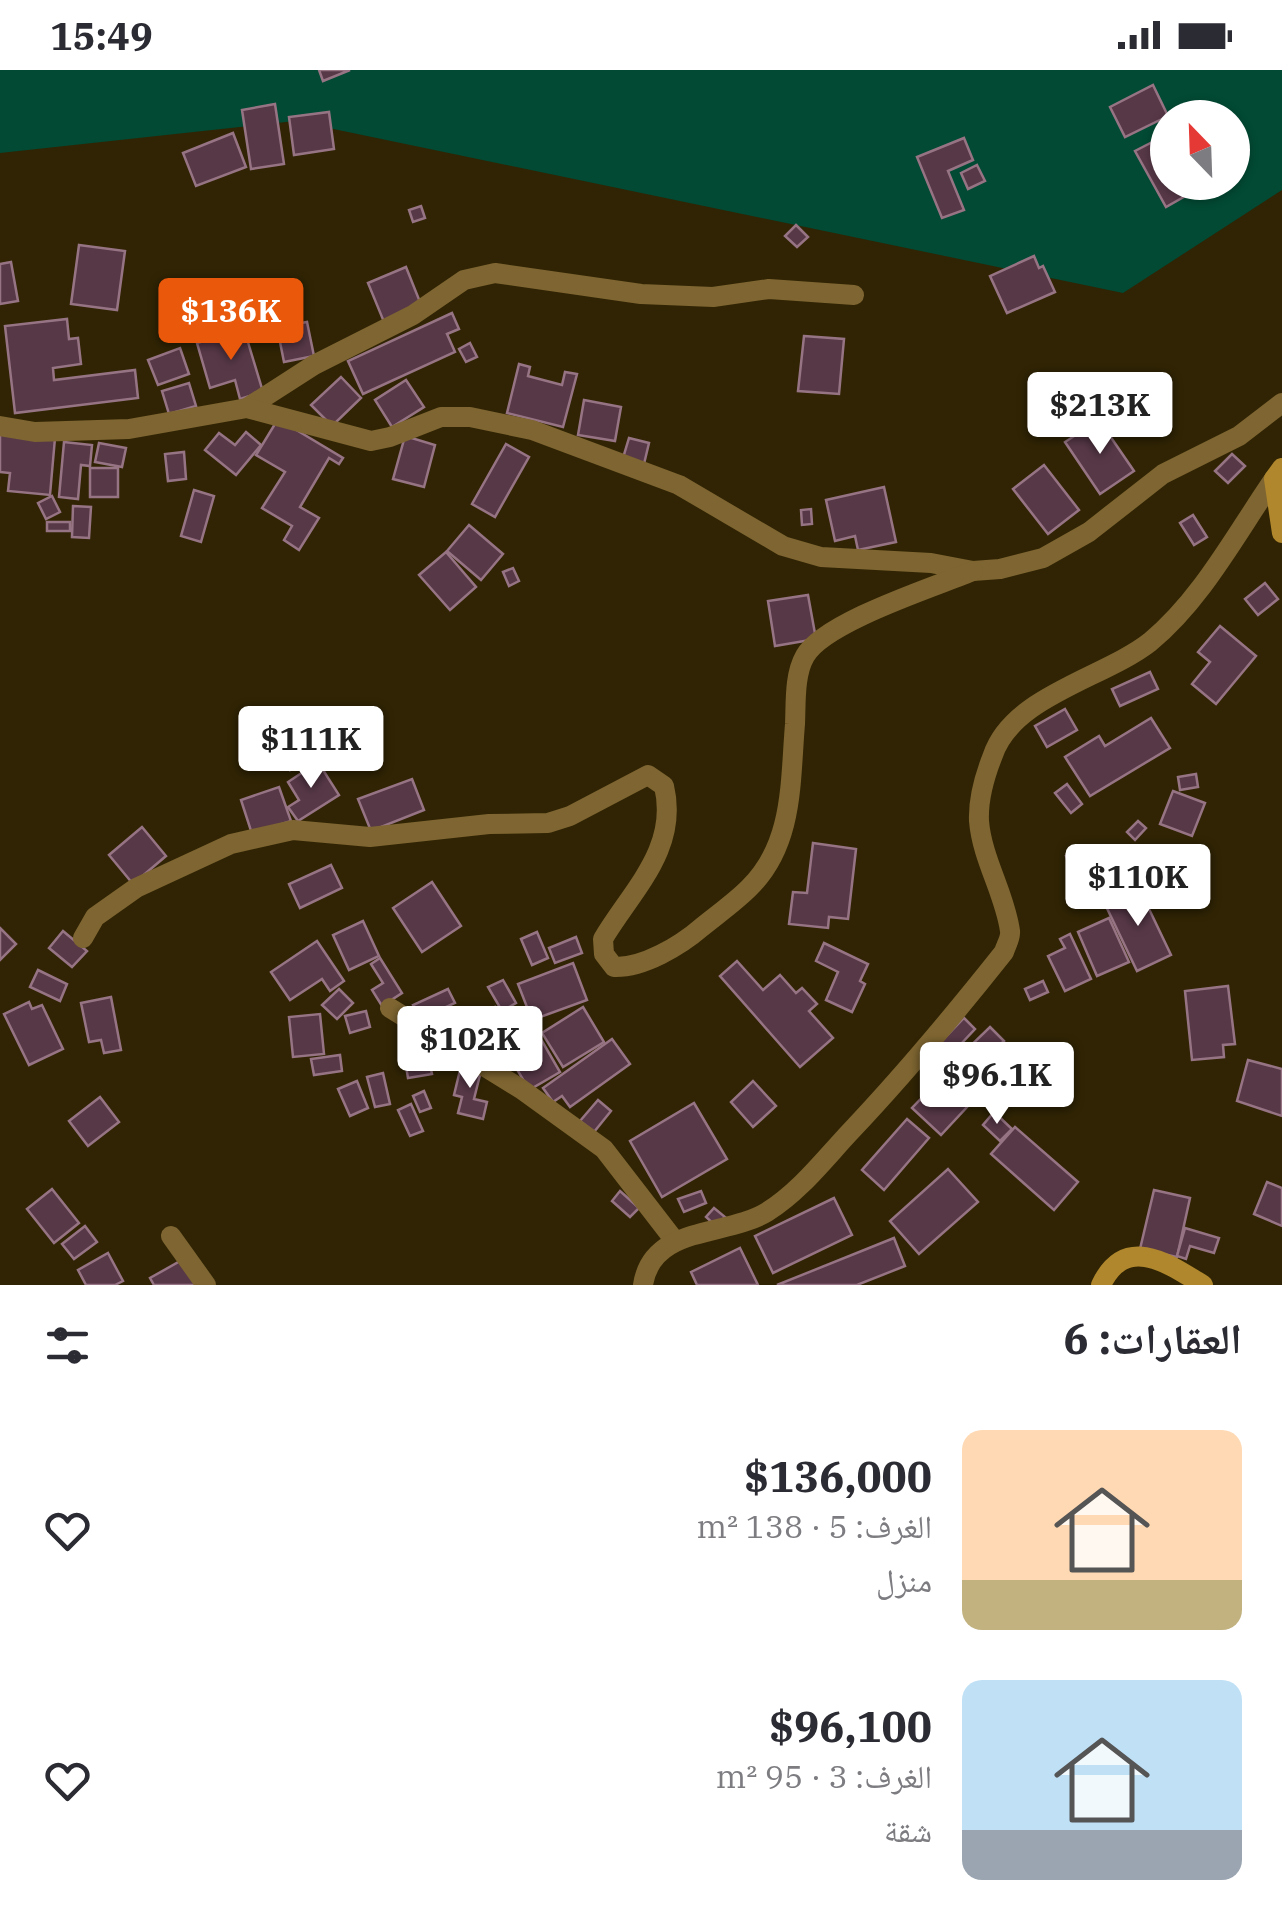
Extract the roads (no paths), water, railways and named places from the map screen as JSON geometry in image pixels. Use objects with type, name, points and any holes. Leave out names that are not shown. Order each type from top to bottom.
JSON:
[{"type":"street","points":[[0,426],[35,432],[128,429],[247,408],[314,365],[412,315],[464,280],[495,273],[641,294],[713,298],[768,289],[854,295]]},
{"type":"street","points":[[247,408],[357,440],[390,437],[456,415],[532,430],[680,486],[782,546],[820,557],[931,563],[973,571],[1043,558],[1088,532],[1163,474],[1240,436],[1282,403]]},
{"type":"street","points":[[1278,473],[1282,533]]},
{"type":"street","points":[[643,1285],[645,1270],[674,1241],[762,1215],[791,1195],[924,1053],[1004,952],[1011,934],[980,826],[979,804],[994,750],[1017,719],[1043,701],[1110,668],[1149,642],[1185,610],[1278,473]]},
{"type":"street","points":[[84,938],[95,917],[136,888],[231,844],[293,830],[370,837],[489,824],[548,823],[570,816],[648,775],[664,786],[666,796],[662,848],[603,939],[604,954],[614,967],[625,967],[682,944],[751,886],[779,848],[788,811],[798,683],[804,657],[821,638],[864,615],[973,571]]},
{"type":"street","points":[[390,1008],[521,1088],[604,1149],[674,1241]]},
{"type":"street","points":[[170,1236],[206,1285]]},
{"type":"street","points":[[1100,1285],[1118,1264],[1140,1256],[1162,1260],[1203,1285]]}]
